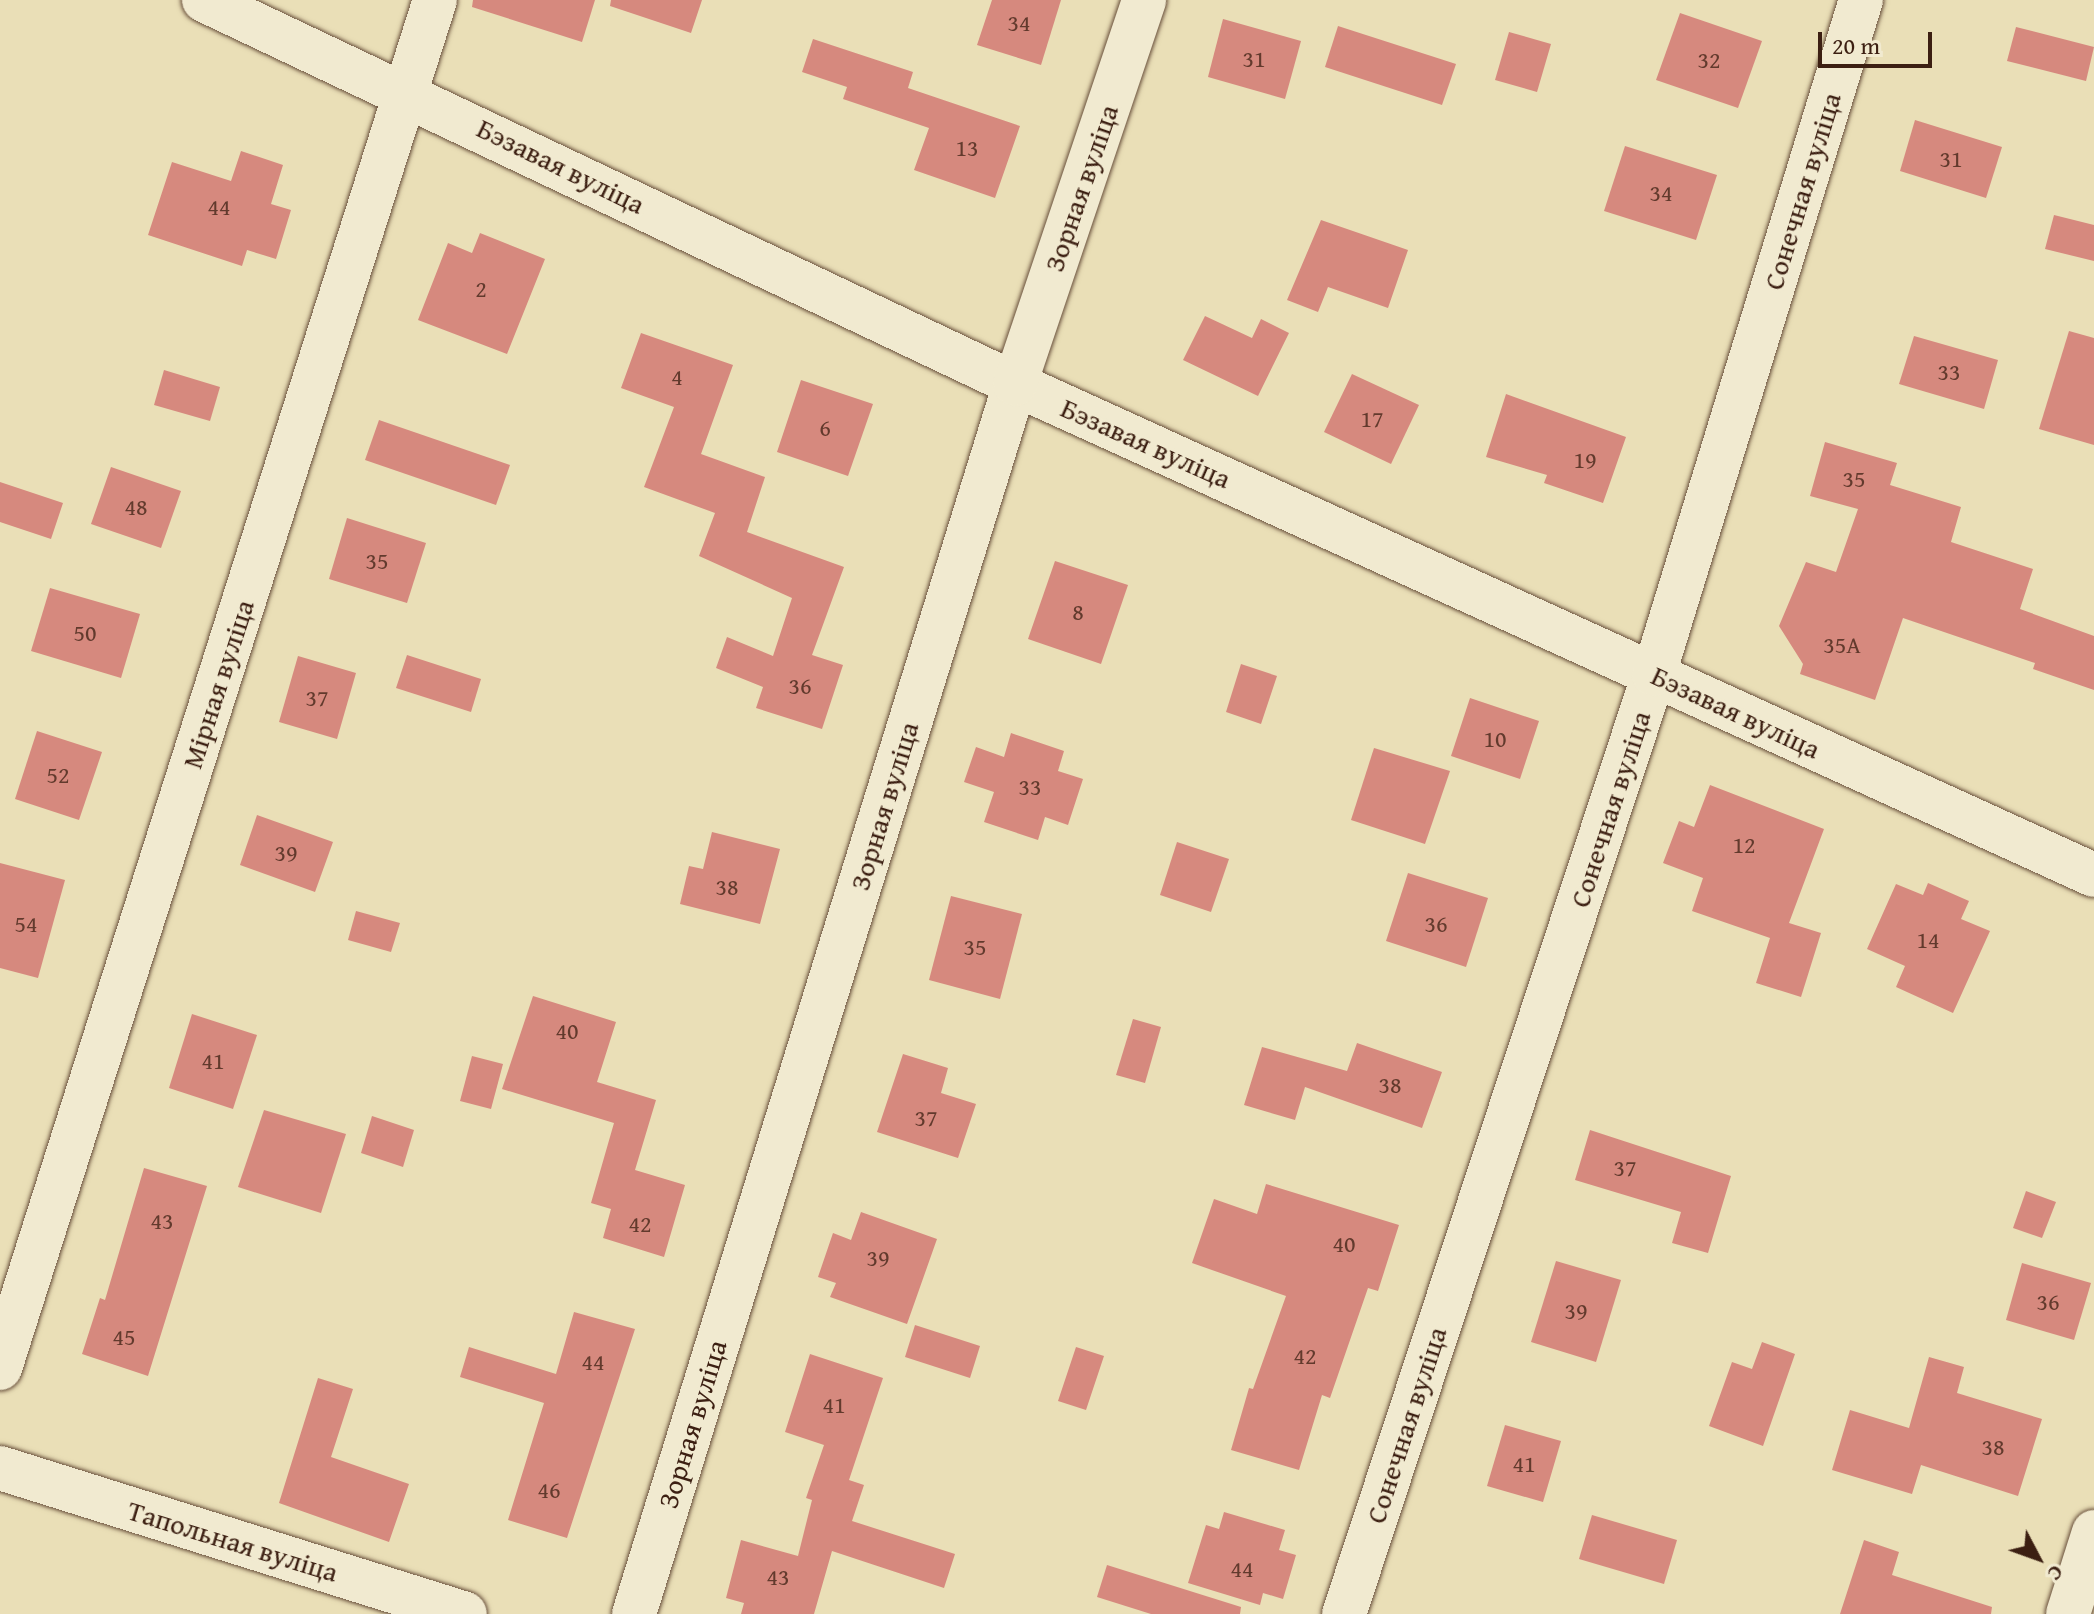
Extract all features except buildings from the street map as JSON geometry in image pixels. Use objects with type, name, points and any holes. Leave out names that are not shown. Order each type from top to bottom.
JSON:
[{"type":"street","name":"Бэзавая вуліца","points":[[204,0],[406,92],[1015,384],[2094,875]]},
{"type":"street","name":"Мірная вуліца","points":[[0,1368],[435,0]]},
{"type":"street","name":"Зорная вуліца","points":[[634,1614],[1015,384],[1144,0]]},
{"type":"street","name":"Сонечная вуліца","points":[[1344,1614],[1654,674],[1861,0]]},
{"type":"street","name":"Тапольная вуліца","points":[[0,1468],[465,1614]]},
{"type":"street","points":[[2068,1614],[2094,1532]]}]
